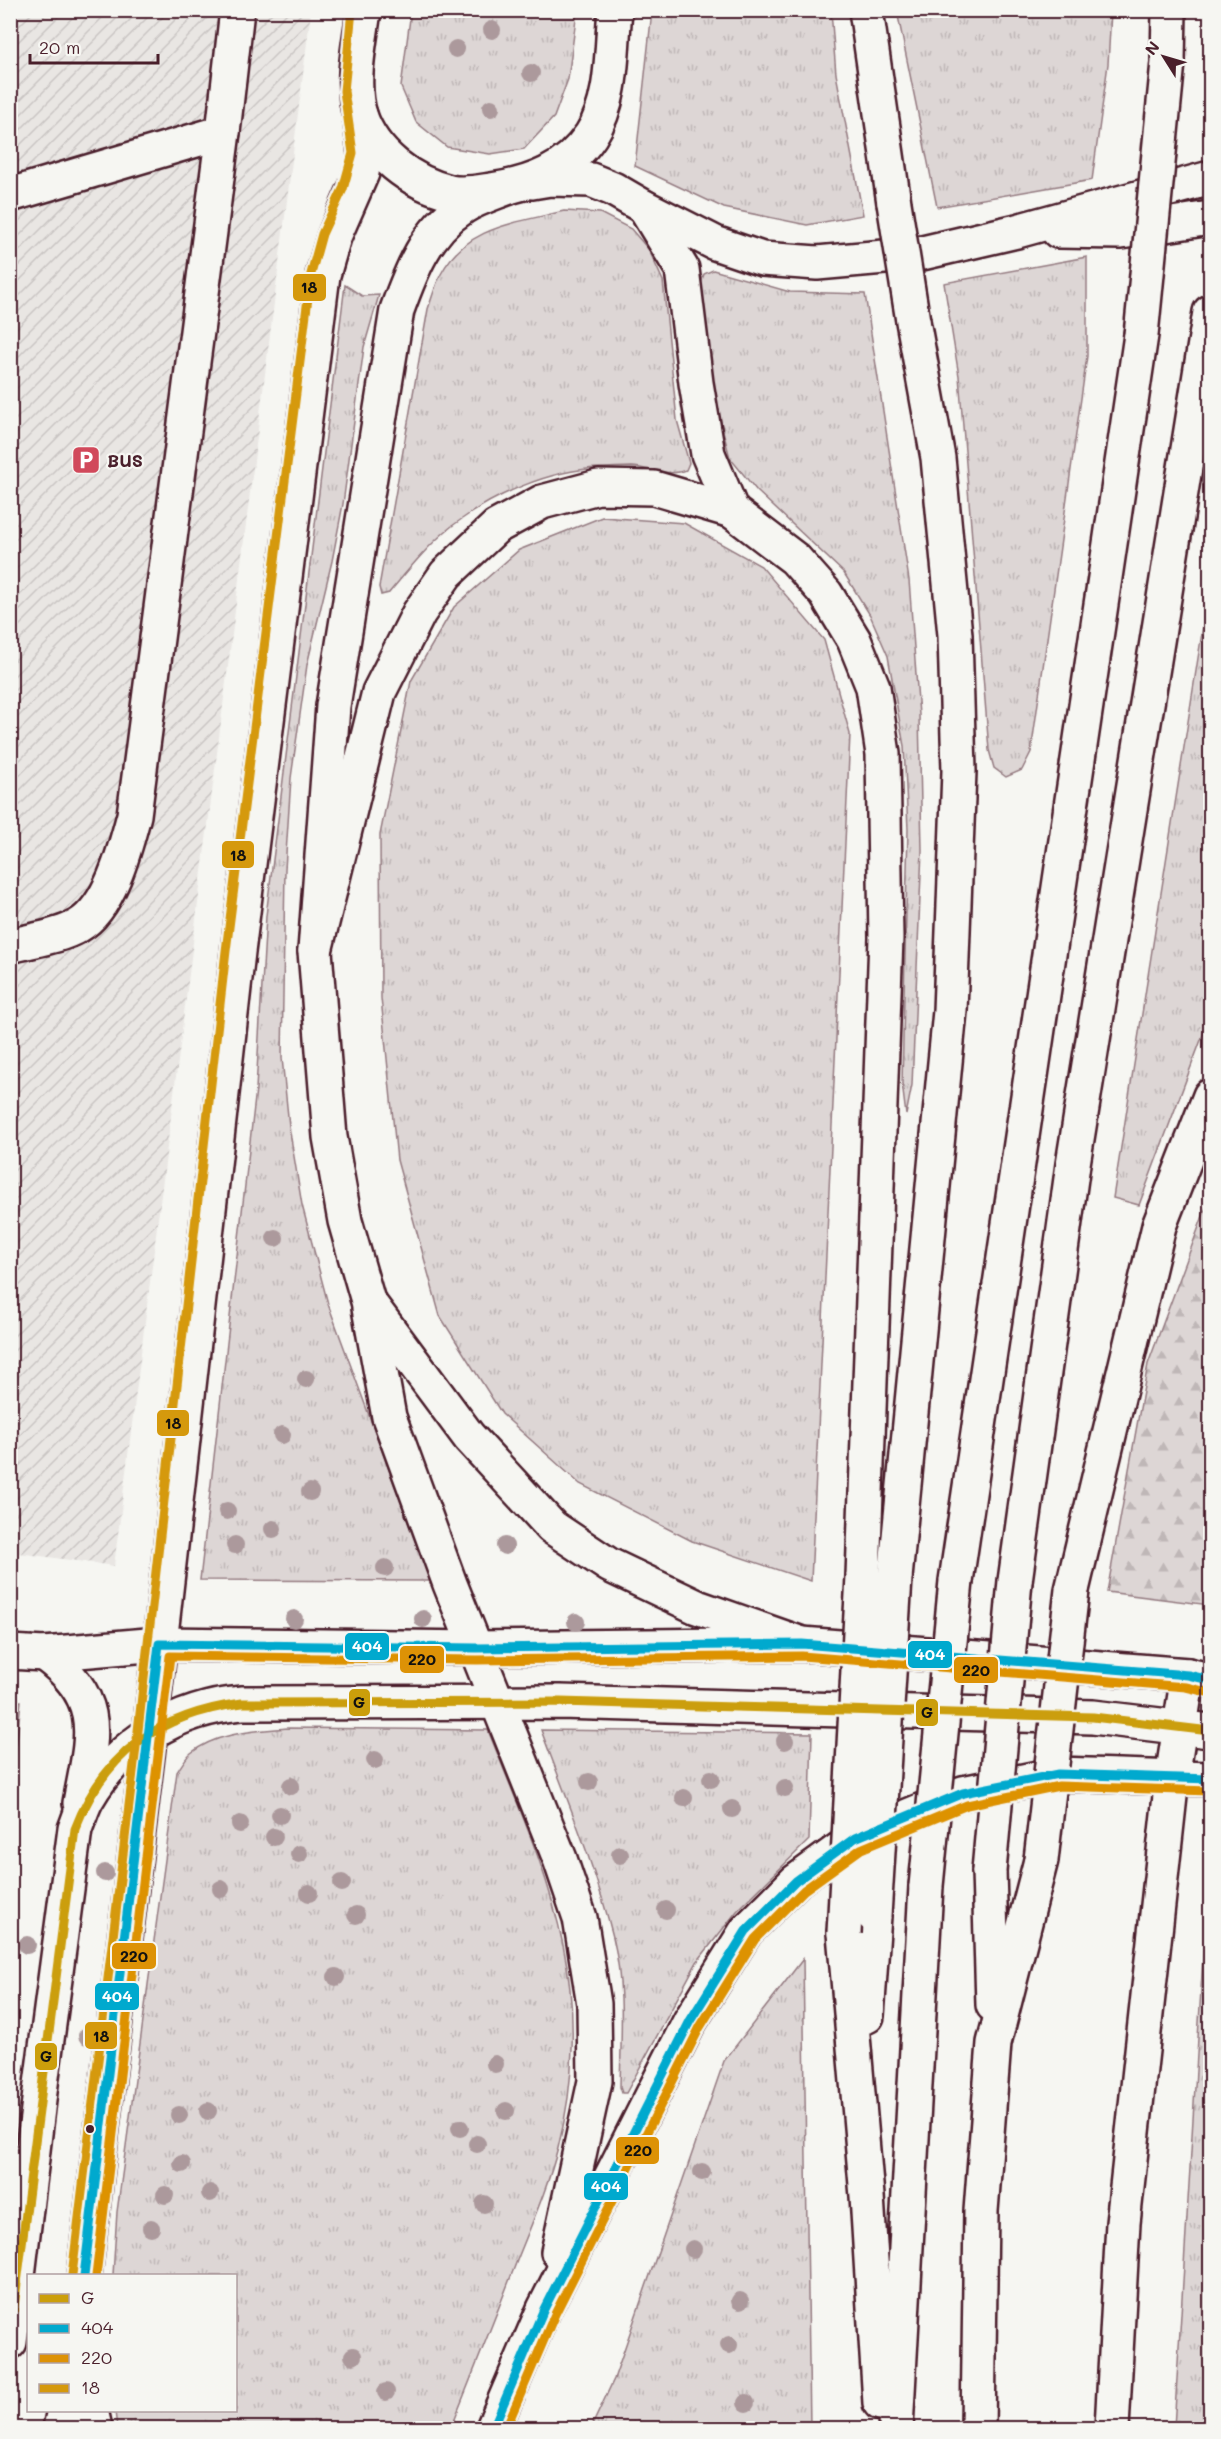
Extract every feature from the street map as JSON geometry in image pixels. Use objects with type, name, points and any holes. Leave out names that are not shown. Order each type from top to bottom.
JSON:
[{"type":"main road","points":[[10,946],[78,927],[90,917],[111,885],[134,815],[237,10]]},
{"type":"main road","points":[[84,2274],[150,1732],[238,952],[323,275],[333,237],[362,173],[365,154],[356,91],[364,10]]},
{"type":"main road","points":[[544,2309],[572,2194],[595,2081],[594,2004],[580,1918],[560,1859],[389,1417],[368,1300],[345,1221],[330,1137],[315,951],[333,706],[397,310],[410,274],[424,247],[441,226],[462,207],[555,171],[578,153],[592,134],[602,112],[615,10]]},
{"type":"main road","points":[[859,2124],[895,1578],[950,1011],[959,771],[955,635],[938,458],[894,203],[866,10]]},
{"type":"main road","points":[[896,2428],[926,1886],[956,1581],[1141,335],[1168,62],[1169,10]]},
{"type":"main road","points":[[360,115],[384,155],[405,172],[428,185],[452,193],[474,193],[550,179],[591,180],[614,189],[644,207],[716,243],[762,259],[817,262],[918,254],[1017,231],[1210,178]]},
{"type":"main road","points":[[10,195],[223,132]]},
{"type":"main road","points":[[644,207],[682,269],[696,383],[708,454],[732,511]]},
{"type":"main road","points":[[1017,231],[1121,232],[1210,218]]},
{"type":"main road","points":[[978,2428],[981,2211],[994,2043],[989,1871],[1015,1581],[1073,1164],[1210,319]]},
{"type":"main road","points":[[315,951],[379,692],[419,613],[446,574],[496,527],[542,502],[598,487],[654,488],[732,511],[795,559],[826,594],[854,640],[873,687],[883,754],[886,938],[863,1576],[844,1933],[867,2196],[882,2428]]},
{"type":"main road","points":[[994,2043],[1041,1860],[1072,1590],[1159,1226],[1210,1096]]},
{"type":"main road","points":[[368,1300],[469,1437],[552,1527],[609,1565],[697,1607],[802,1644]]},
{"type":"main road","points":[[10,1652],[44,1654],[159,1644],[477,1648],[802,1644],[1199,1678],[1196,1729],[1172,1778],[1123,2223],[1112,2428]]},
{"type":"main road","points":[[10,2342],[64,1900],[92,1732],[90,1712],[81,1691],[59,1666],[44,1654]]},
{"type":"main road","points":[[75,1829],[86,1800],[100,1779],[122,1754],[150,1732],[176,1719],[208,1708],[242,1703],[593,1703],[1093,1718],[1196,1729]]},
{"type":"main road","points":[[493,2428],[544,2309],[690,2021],[746,1931],[796,1881],[855,1838],[963,1793],[1058,1774],[1210,1779]]},
{"type":"main road","points":[[60,2428],[64,2412]]},
{"type":"main road","points":[[78,2412],[78,2428]]},
{"type":"main road","points":[[91,2412],[95,2428]]},
{"type":"shaded area","points":[[11,11],[311,11],[114,1566],[11,1552]]},
{"type":"green space","points":[[411,11],[577,11],[568,79],[554,117],[524,149],[490,154],[447,147],[416,122],[401,87]]},
{"type":"green space","points":[[652,11],[831,11],[836,74],[863,215],[807,225],[724,208],[635,166]]},
{"type":"green space","points":[[897,11],[1111,11],[1108,64],[1092,180],[937,207]]},
{"type":"green space","points":[[564,211],[600,213],[631,229],[649,250],[663,281],[677,420],[689,463],[686,470],[673,473],[632,467],[600,468],[561,474],[522,486],[485,504],[452,526],[427,549],[389,593],[381,595],[379,587],[428,309],[439,278],[452,258],[479,236],[511,224]]},
{"type":"green space","points":[[1087,257],[1087,356],[1031,752],[1022,770],[1006,777],[994,768],[989,750],[959,376],[944,283]]},
{"type":"green space","points":[[713,270],[790,292],[865,294],[909,580],[919,715],[922,850],[912,1085],[906,1115],[902,1083],[908,829],[904,746],[888,656],[870,615],[844,573],[757,491],[730,458],[715,400],[701,283],[704,274]]},
{"type":"green space","points":[[345,285],[362,296],[379,295],[364,347],[343,504],[307,665],[291,778],[285,869],[282,1058],[289,1126],[302,1205],[328,1304],[430,1581],[200,1580],[256,1089],[266,916]]},
{"type":"green space","points":[[602,517],[684,523],[761,566],[824,640],[850,734],[811,1581],[692,1541],[580,1484],[502,1414],[440,1316],[397,1160],[381,998],[380,835],[411,681],[454,607],[519,550]]},
{"type":"green space","points":[[1210,582],[1210,1016],[1139,1205],[1113,1198]]},
{"type":"green space","points":[[1210,1197],[1210,1605],[1107,1592],[1148,1364]]},
{"type":"green space","points":[[21,1701],[11,1798],[11,1702]]},
{"type":"green space","points":[[287,1728],[488,1730],[540,1863],[557,1917],[568,1970],[572,2021],[571,2072],[564,2123],[539,2206],[451,2428],[117,2428],[115,2412],[237,2412],[237,2274],[113,2274],[117,2212],[177,1772],[185,1759],[201,1746],[225,1737]]},
{"type":"green space","points":[[541,1730],[812,1733],[809,1840],[737,1911],[697,1962],[626,2093],[622,2093],[620,2087],[621,1993],[613,1937],[589,1859]]},
{"type":"green space","points":[[1210,1909],[1210,2428],[1174,2428],[1204,1941]]},
{"type":"green space","points":[[803,1959],[810,2428],[591,2428],[614,2379],[724,2061]]},
{"type":"transit line","name":"18","points":[[72,2274],[138,1731],[226,951],[311,274],[322,234],[343,189],[353,153],[344,91],[352,10]]},
{"type":"transit line","name":"404","points":[[84,2274],[159,1644],[477,1648],[802,1644],[1188,1675],[1210,1680]]},
{"type":"transit line","name":"220","points":[[96,2274],[170,1656],[477,1660],[802,1656],[1186,1687],[1207,1692]]},
{"type":"transit line","name":"G","points":[[10,2338],[75,1829],[87,1802],[102,1778],[139,1741],[161,1727],[186,1716],[242,1703],[560,1702],[1093,1717],[1210,1731]]},
{"type":"transit line","name":"404","points":[[493,2428],[544,2309],[690,2021],[746,1931],[796,1881],[855,1838],[963,1793],[1058,1774],[1210,1779]]},
{"type":"transit line","name":"220","points":[[506,2428],[555,2314],[700,2027],[755,1939],[804,1890],[861,1849],[967,1805],[1059,1786],[1210,1791]]},
{"type":"place","name":"BUS","points":[[86,460]]}]
